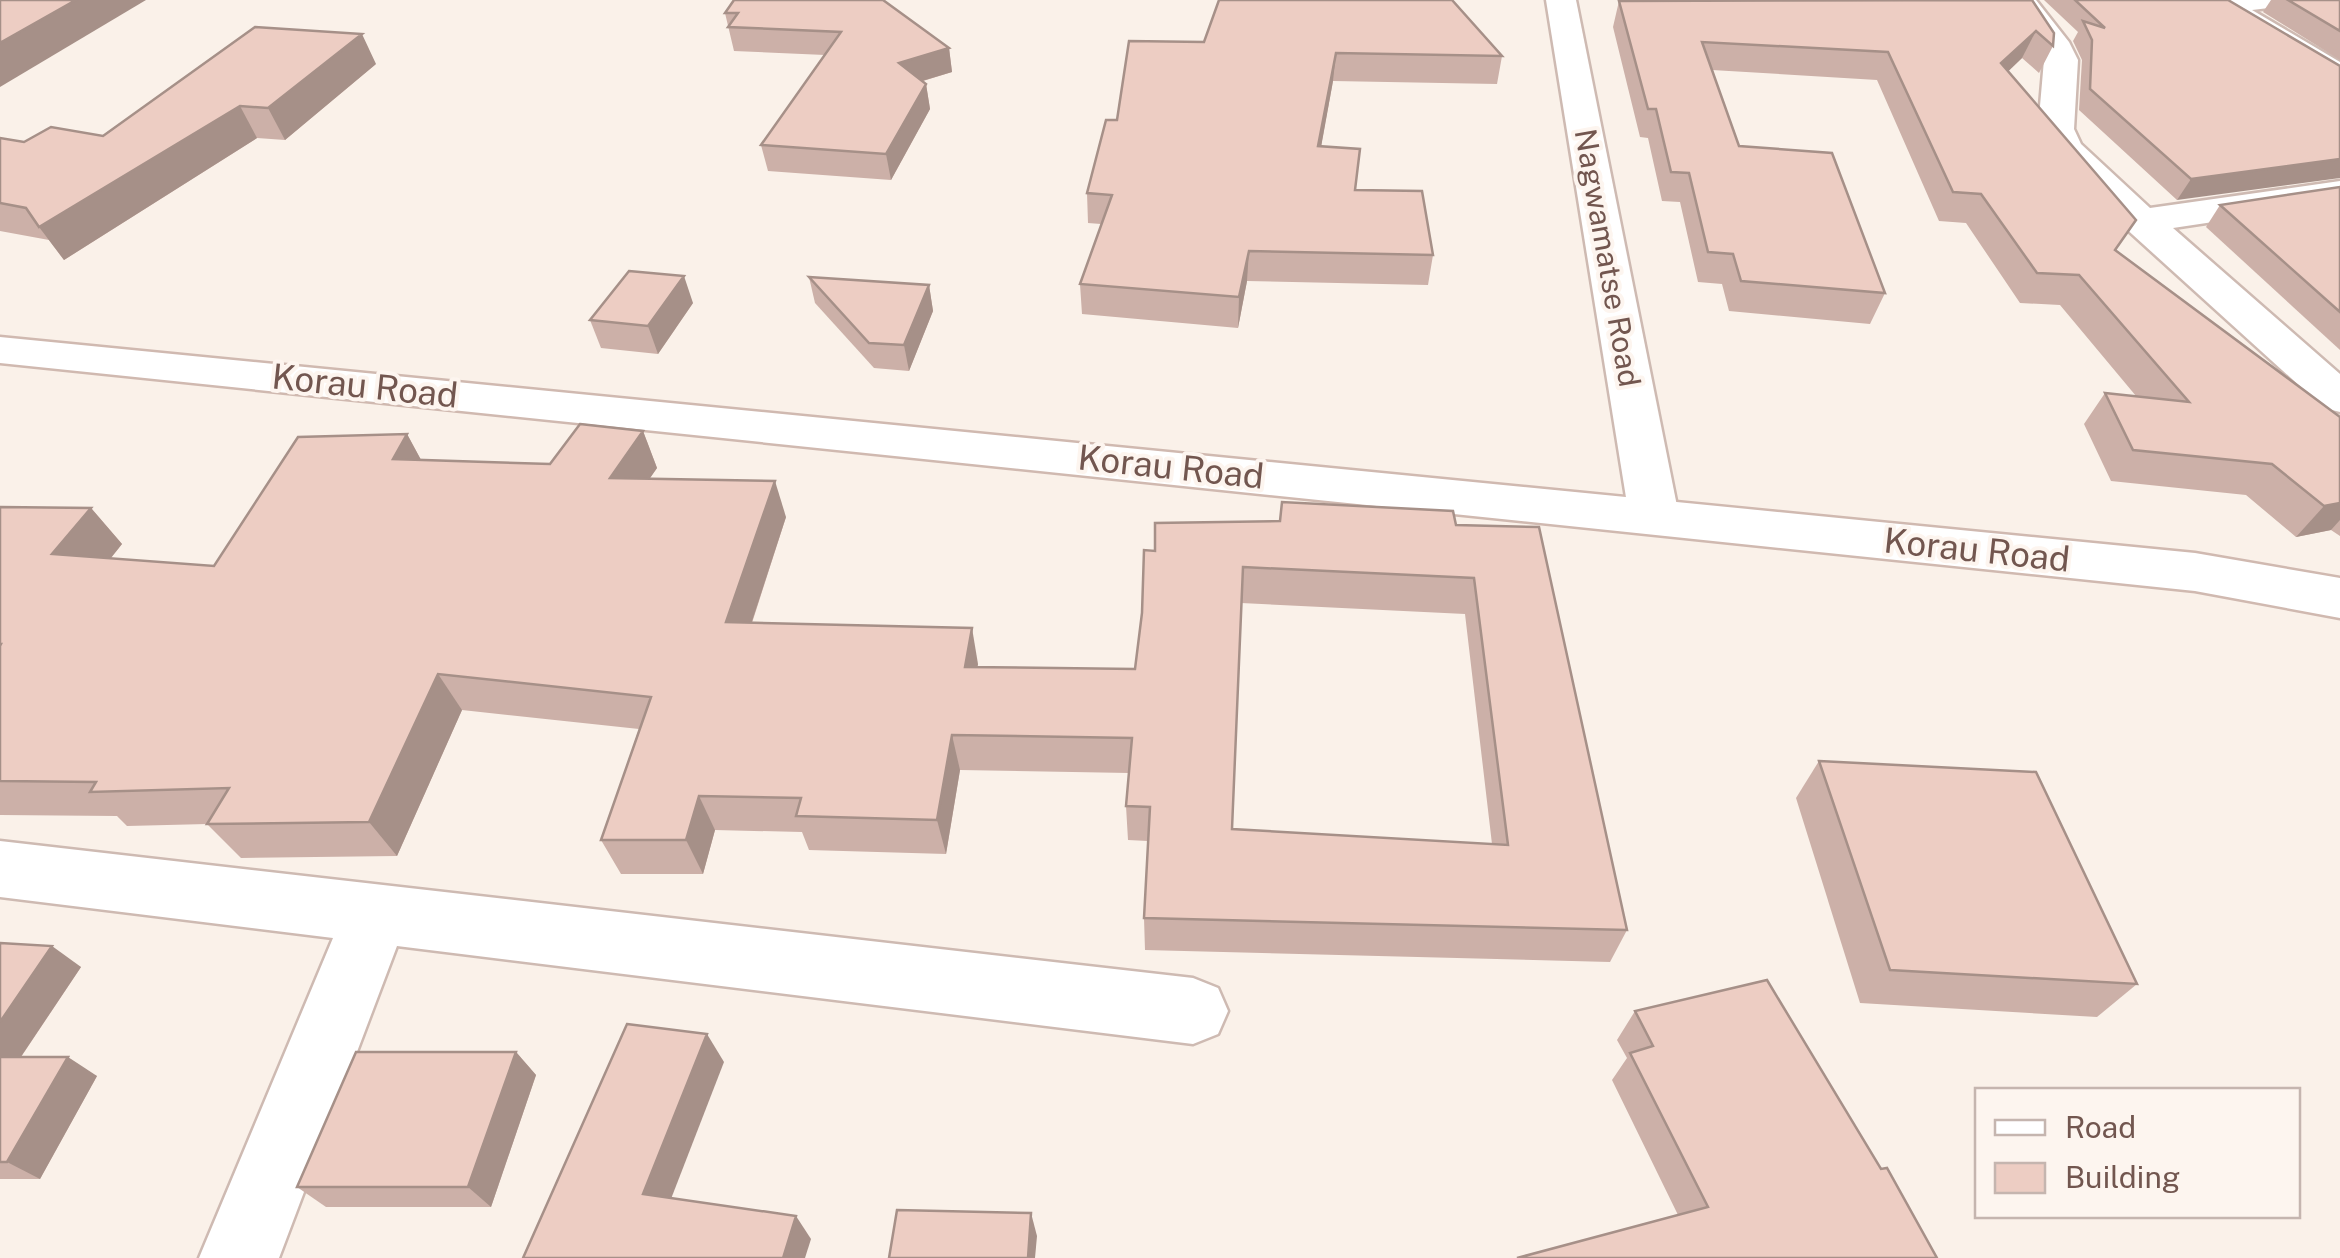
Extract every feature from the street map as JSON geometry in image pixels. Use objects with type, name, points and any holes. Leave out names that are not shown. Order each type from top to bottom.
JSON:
[{"type":"street","name":"Nagwamatse Road","points":[[1561,0],[1654,516]]},
{"type":"street","points":[[2020,0],[2053,42],[2061,60],[2056,130],[2064,147],[2082,168],[2340,398]]},
{"type":"street","points":[[2266,0],[2242,1],[2230,10],[2272,39],[2340,76]]},
{"type":"street","points":[[2144,221],[2340,192]]},
{"type":"street","name":"Korau Road","points":[[0,350],[2195,572],[2340,598]]},
{"type":"street","points":[[0,869],[1193,1010]]},
{"type":"street","points":[[239,1258],[376,914]]},
{"type":"building","points":[[0,0],[76,0],[0,43]]},
{"type":"building","points":[[734,0],[883,0],[949,48],[899,63],[926,84],[886,154],[761,145],[841,32],[728,27],[738,13],[725,13]]},
{"type":"building","points":[[1219,0],[1452,0],[1502,56],[1336,53],[1318,146],[1360,149],[1355,190],[1422,191],[1433,255],[1249,251],[1239,297],[1080,284],[1112,195],[1087,193],[1106,120],[1117,120],[1129,41],[1204,42]]},
{"type":"building","points":[[2032,0],[2054,33],[2053,46],[2036,31],[2001,63],[2136,220],[2115,250],[2340,417],[2340,503],[2324,506],[2272,464],[2133,450],[2105,393],[2189,402],[2079,275],[2037,273],[1981,194],[1953,192],[1888,52],[1702,42],[1739,146],[1832,153],[1885,293],[1741,281],[1733,254],[1708,252],[1689,173],[1671,172],[1656,109],[1648,109],[1619,1]]},
{"type":"building","points":[[2075,0],[2228,0],[2340,66],[2340,159],[2191,179],[2090,89],[2092,40],[2083,21],[2105,28]]},
{"type":"building","points":[[2288,0],[2340,0],[2340,31]]},
{"type":"building","points":[[255,27],[362,34],[268,108],[240,106],[39,227],[26,208],[0,203],[0,138],[24,142],[51,127],[103,136]]},
{"type":"building","points":[[2340,187],[2340,312],[2220,205]]},
{"type":"building","points":[[629,271],[684,276],[648,326],[590,320]]},
{"type":"building","points":[[809,277],[929,285],[904,345],[869,343]]},
{"type":"building","points":[[580,424],[643,431],[610,478],[775,481],[726,622],[972,628],[965,667],[1135,669],[1144,550],[1155,551],[1155,523],[1280,521],[1282,502],[1453,511],[1456,525],[1539,527],[1627,930],[1144,918],[1150,807],[1126,806],[1132,738],[952,735],[937,820],[796,816],[801,798],[699,796],[686,840],[601,840],[651,697],[438,674],[369,822],[207,824],[229,788],[90,792],[96,782],[0,781],[0,507],[91,508],[52,554],[214,566],[298,437],[407,434],[393,459],[550,464]],"holes":[[[1243,567],[1474,578],[1508,845],[1232,829]]]},
{"type":"building","points":[[1819,761],[2036,772],[2137,984],[1890,970]]},
{"type":"building","points":[[0,943],[52,946],[0,1022]]},
{"type":"building","points":[[1767,980],[1881,1169],[1887,1168],[1937,1258],[1517,1258],[1708,1207],[1630,1053],[1653,1046],[1635,1011]]},
{"type":"building","points":[[627,1024],[707,1034],[643,1194],[796,1216],[783,1258],[523,1258]]},
{"type":"building","points":[[356,1052],[516,1052],[468,1187],[297,1187]]},
{"type":"building","points":[[0,1057],[68,1057],[7,1162],[0,1162]]},
{"type":"building","points":[[897,1210],[1031,1213],[1028,1258],[889,1258]]}]
